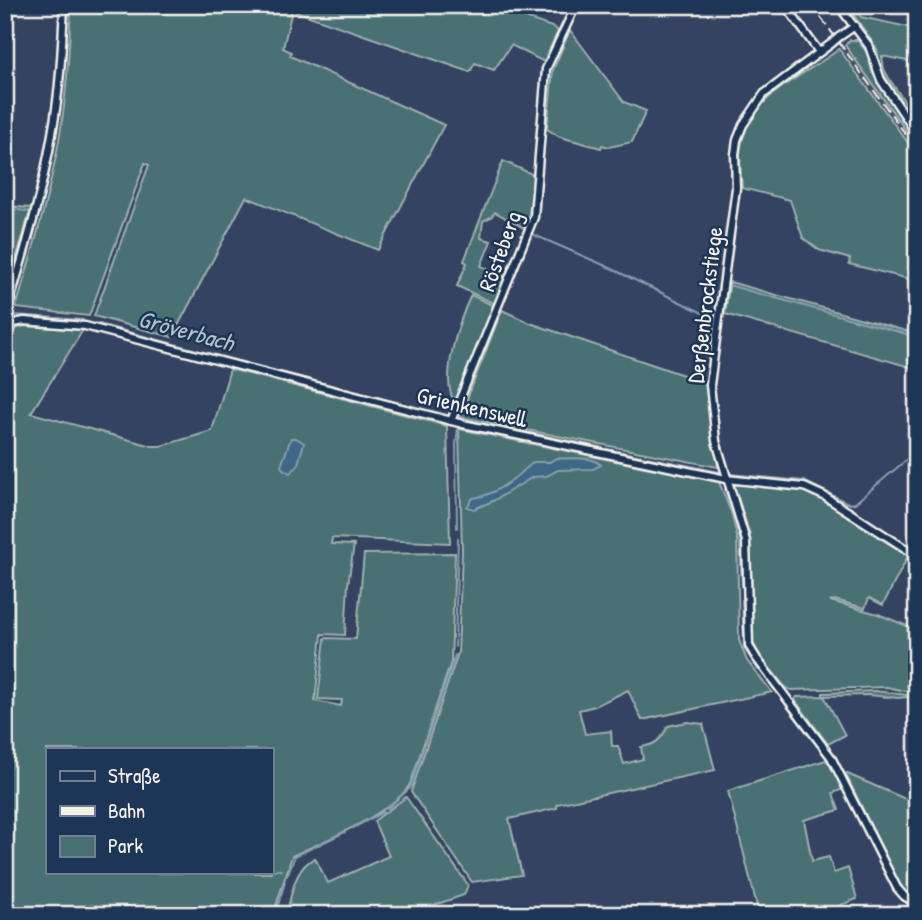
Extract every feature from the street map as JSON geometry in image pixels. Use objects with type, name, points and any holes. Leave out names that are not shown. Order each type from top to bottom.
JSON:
[{"type":"street","points":[[7,324],[7,311],[37,203],[52,133],[61,65],[64,5]]},
{"type":"street","name":"Rösteberg","points":[[451,421],[534,217],[546,69],[576,5]]},
{"type":"street","points":[[785,5],[819,52]]},
{"type":"street","points":[[838,5],[871,49],[881,80],[917,134]]},
{"type":"street","name":"Derßenbrockstiege","points":[[855,26],[764,94],[750,112],[737,140],[736,188],[710,385],[716,441],[746,541],[748,639],[751,650],[829,752],[897,888],[906,898],[917,904]]},
{"type":"street","name":"Grienkenswell","points":[[7,324],[24,321],[85,326],[451,421],[726,479],[786,484],[812,490],[917,556]]},
{"type":"shaded area","points":[[845,45],[917,146],[917,155],[839,49]]},
{"type":"shaded area","points":[[291,438],[304,443],[297,467],[290,473],[281,466]]},
{"type":"shaded area","points":[[556,458],[586,458],[601,465],[593,469],[558,470],[547,476],[533,477],[493,501],[474,509],[467,507],[473,498],[498,489],[534,462],[550,462]]},
{"type":"green space","points":[[71,5],[487,5],[558,31],[544,62],[511,45],[494,70],[475,63],[470,72],[292,10],[283,48],[291,52],[290,56],[444,125],[378,250],[246,197],[172,337],[94,316],[149,165],[145,163],[89,316],[16,308],[59,140],[66,90]]},
{"type":"green space","points":[[847,5],[852,5],[861,17],[917,29],[917,63],[882,56],[884,69],[917,120],[917,126],[881,70],[877,49]]},
{"type":"green space","points":[[570,30],[624,102],[646,111],[632,142],[609,147],[602,145],[601,148],[560,137],[547,129],[553,70]]},
{"type":"green space","points":[[850,40],[857,40],[868,53],[872,72],[917,140],[917,146],[845,45]]},
{"type":"green space","points":[[839,49],[917,155],[917,281],[849,264],[850,259],[819,250],[803,238],[790,200],[742,188],[740,155],[751,118],[776,92]]},
{"type":"green space","points":[[503,161],[534,175],[529,215],[524,228],[495,212],[483,221],[481,238],[491,241],[481,266],[506,277],[495,304],[457,286]]},
{"type":"green space","points":[[5,206],[31,208],[5,296]]},
{"type":"green space","points":[[730,282],[917,334],[917,369],[725,314]]},
{"type":"green space","points":[[471,295],[494,306],[454,401],[450,391],[450,364],[461,319]]},
{"type":"green space","points":[[502,310],[530,323],[707,383],[718,467],[460,417]]},
{"type":"green space","points":[[24,326],[83,330],[31,413],[152,446],[161,446],[212,431],[230,369],[447,426],[450,543],[332,538],[331,544],[354,545],[345,635],[322,634],[315,701],[341,706],[342,700],[318,699],[325,638],[356,639],[364,554],[455,553],[451,662],[411,782],[404,793],[376,814],[292,856],[273,915],[5,915],[5,333]]},
{"type":"green space","points":[[459,429],[719,482],[737,537],[739,640],[747,661],[772,692],[642,720],[628,690],[595,706],[579,710],[585,734],[611,731],[612,746],[618,746],[624,764],[643,759],[641,747],[658,741],[668,726],[687,722],[703,724],[715,770],[557,804],[557,808],[509,819],[522,875],[472,882],[411,792],[458,653],[462,551]]},
{"type":"green space","points":[[738,483],[812,493],[838,507],[849,518],[908,556],[883,605],[869,598],[865,608],[830,601],[878,614],[917,630],[910,647],[917,654],[917,690],[905,691],[887,687],[786,688],[757,653],[753,642],[750,535],[734,485]]},
{"type":"green space","points":[[875,691],[907,695],[917,693],[917,696],[824,696],[845,735],[828,744],[795,700],[797,697],[823,696],[823,693]]},
{"type":"green space","points":[[826,760],[843,789],[833,793],[839,810],[804,820],[812,861],[829,857],[834,873],[848,868],[857,899],[815,915],[754,915],[754,911],[758,910],[728,791]]},
{"type":"green space","points":[[845,773],[917,804],[917,899],[905,892],[898,881]]},
{"type":"green space","points":[[406,797],[468,885],[464,895],[405,915],[286,915],[298,875],[308,862],[315,858],[328,883],[389,856],[374,821]]},
{"type":"waterway","points":[[5,208],[31,212]]},
{"type":"waterway","points":[[6,300],[30,217]]},
{"type":"waterway","points":[[532,234],[709,316],[715,314],[720,286]]},
{"type":"waterway","points":[[728,285],[917,337]]},
{"type":"waterway","name":"Gröverbach","points":[[16,315],[83,320]]},
{"type":"waterway","name":"Gröverbach","points":[[95,323],[269,369]]},
{"type":"waterway","name":"Gröverbach","points":[[280,372],[446,415]]},
{"type":"waterway","name":"Gröverbach","points":[[458,418],[600,447]]},
{"type":"waterway","points":[[457,528],[458,427]]},
{"type":"waterway","name":"Gröverbach","points":[[607,449],[720,472]]},
{"type":"waterway","name":"Gröverbach","points":[[729,474],[804,481],[850,504],[855,503],[917,451]]},
{"type":"waterway","points":[[725,490],[739,535],[742,587]]},
{"type":"waterway","points":[[455,647],[458,538]]},
{"type":"waterway","points":[[742,600],[744,648],[758,670]]},
{"type":"waterway","points":[[388,808],[410,788],[455,655]]},
{"type":"waterway","points":[[785,704],[830,763]]},
{"type":"waterway","points":[[353,828],[383,812]]},
{"type":"waterway","points":[[287,876],[295,856],[345,832]]},
{"type":"waterway","points":[[273,870],[281,870]]},
{"type":"waterway","points":[[275,915],[285,882]]},
{"type":"railway","points":[[812,5],[917,150]]}]
